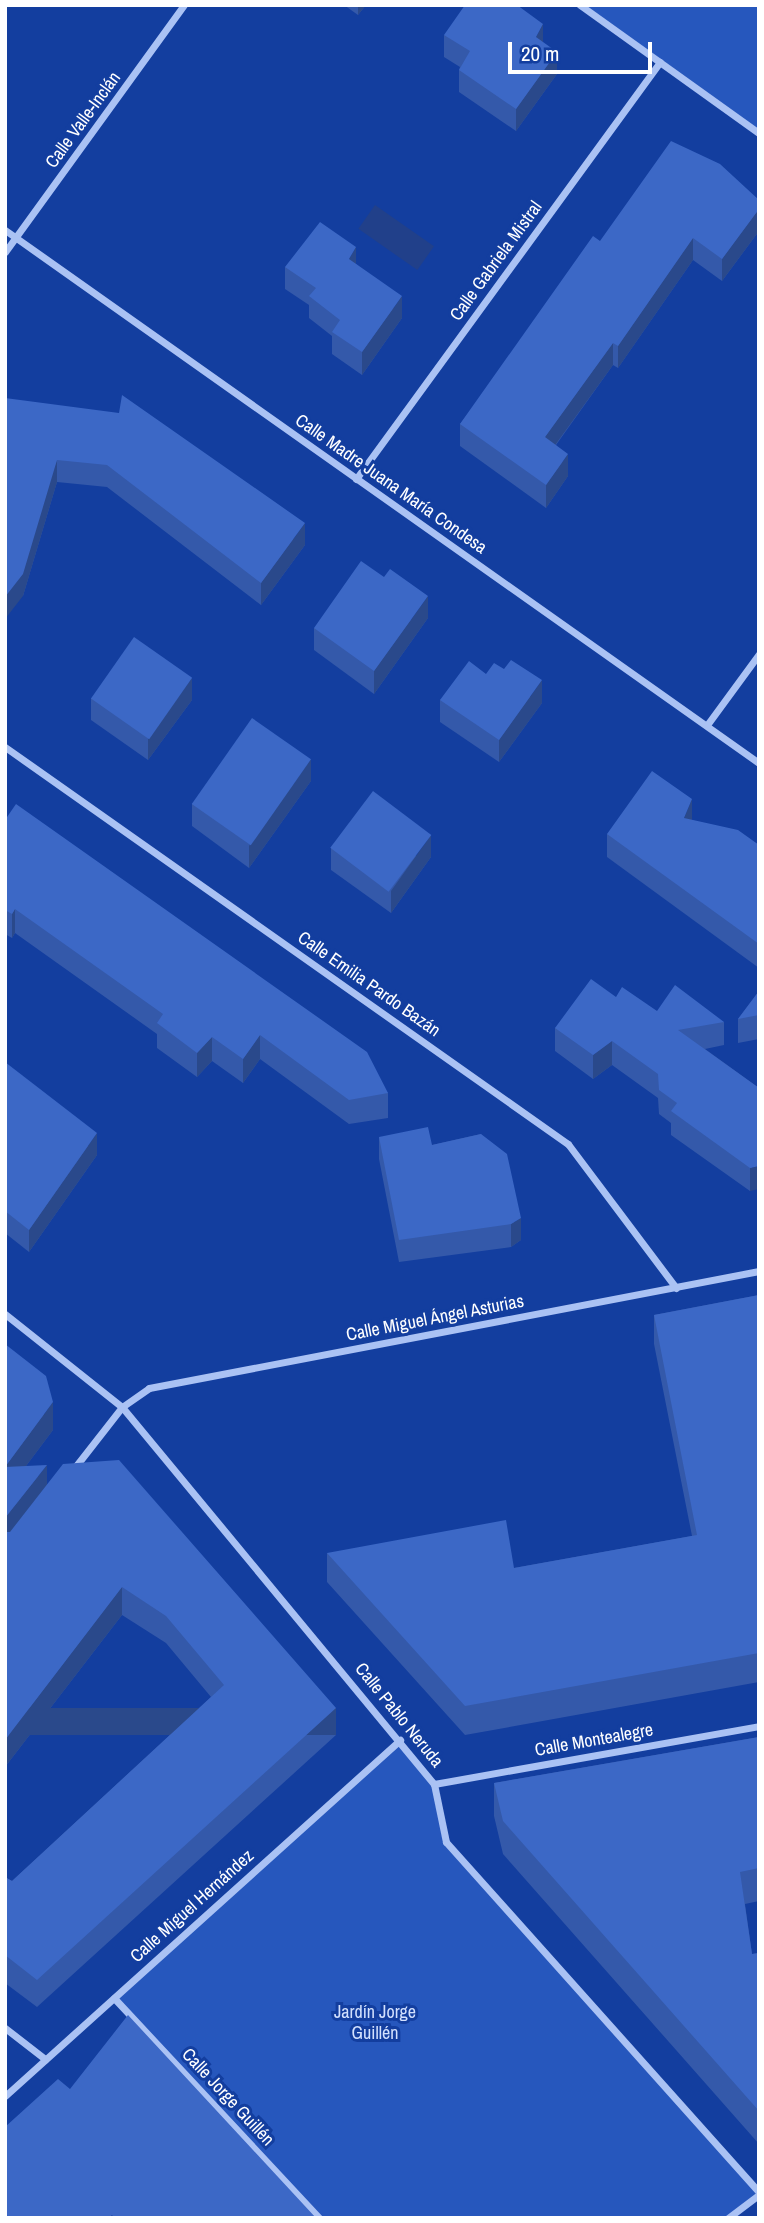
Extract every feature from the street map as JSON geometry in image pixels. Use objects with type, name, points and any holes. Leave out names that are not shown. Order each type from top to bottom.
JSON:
[{"type":"street","name":"Calle Valle-Inclán","points":[[5,252],[184,5]]},
{"type":"street","points":[[580,5],[759,133]]},
{"type":"street","name":"Calle Gabriela Mistral","points":[[356,479],[660,62]]},
{"type":"street","name":"Calle Madre Juana María Condesa","points":[[5,230],[18,236],[356,479],[759,763]]},
{"type":"street","points":[[707,725],[759,654]]},
{"type":"street","name":"Calle Emilia Pardo Bazán","points":[[5,747],[568,1144],[676,1289]]},
{"type":"street","name":"Calle Miguel Ángel Asturias","points":[[64,1481],[122,1407],[149,1388],[759,1271]]},
{"type":"street","name":"Calle Pablo Neruda","points":[[5,1314],[122,1407],[434,1784],[446,1842],[759,2194]]},
{"type":"street","name":"Calle Montealegre","points":[[434,1784],[759,1726]]},
{"type":"street","name":"Calle Miguel Hernández","points":[[5,2096],[400,1740]]},
{"type":"street","name":"Calle Jorge Guillén","points":[[114,1998],[319,2218]]},
{"type":"street","points":[[5,2028],[45,2059]]},
{"type":"street","points":[[728,2218],[759,2194]]},
{"type":"green space","points":[[575,5],[759,5],[759,137]]},
{"type":"green space","name":"Jardín Jorge Guillén","points":[[400,1740],[434,1784],[446,1842],[759,2192],[728,2218],[319,2218],[114,1998]]},
{"type":"shaded area","points":[[375,205],[434,246],[417,270],[358,229]]},
{"type":"building","points":[[465,5],[517,5],[543,24],[536,37],[557,52],[516,109],[459,70],[470,51],[444,35]]},
{"type":"building","points":[[671,141],[720,164],[759,200],[759,209],[722,259],[693,238],[618,346],[613,343],[545,437],[568,454],[546,485],[460,424],[593,236],[600,241]]},
{"type":"building","points":[[320,222],[356,247],[349,259],[402,296],[362,352],[332,332],[340,320],[309,296],[316,288],[285,267]]},
{"type":"building","points":[[122,395],[305,523],[261,583],[107,465],[57,460],[23,574],[5,597],[5,398],[119,413]]},
{"type":"building","points":[[361,561],[384,577],[390,569],[428,596],[374,671],[314,628]]},
{"type":"building","points":[[134,637],[192,678],[149,739],[91,698]]},
{"type":"building","points":[[511,660],[542,680],[499,740],[440,700],[469,661],[486,674],[494,663],[504,669]]},
{"type":"building","points":[[252,718],[311,759],[251,845],[192,804]]},
{"type":"building","points":[[652,771],[692,799],[684,818],[738,830],[759,845],[759,944],[607,834]]},
{"type":"building","points":[[373,791],[431,835],[389,892],[330,848]]},
{"type":"building","points":[[16,804],[367,1052],[388,1093],[349,1100],[260,1035],[243,1059],[212,1037],[197,1053],[157,1023],[163,1014],[15,909],[12,914],[5,910],[5,820]]},
{"type":"building","points":[[591,979],[616,997],[622,987],[657,1011],[675,985],[724,1022],[678,1030],[759,1088],[759,1166],[750,1168],[671,1111],[677,1103],[659,1090],[658,1074],[612,1041],[593,1055],[555,1028]]},
{"type":"building","points":[[759,991],[759,1015],[738,1019]]},
{"type":"building","points":[[5,1062],[97,1133],[29,1230],[5,1211]]},
{"type":"building","points":[[428,1127],[432,1145],[481,1134],[507,1154],[521,1218],[511,1224],[399,1240],[379,1137]]},
{"type":"building","points":[[759,1295],[759,1653],[465,1706],[327,1553],[506,1520],[514,1568],[697,1535],[654,1315]]},
{"type":"building","points":[[5,1344],[46,1376],[53,1402],[5,1467]]},
{"type":"building","points":[[119,1460],[336,1708],[37,1980],[5,1955],[5,1877],[12,1881],[224,1685],[166,1616],[122,1587],[5,1740],[5,1532],[10,1532],[63,1464]]},
{"type":"building","points":[[47,1465],[5,1518],[5,1467]]},
{"type":"building","points":[[759,1737],[759,1868],[740,1872],[752,1954],[759,1953],[759,2111],[503,1821],[494,1783]]},
{"type":"building","points":[[128,2015],[316,2218],[114,2218],[112,2215],[109,2218],[5,2218],[5,2127],[58,2079],[70,2089]]}]
